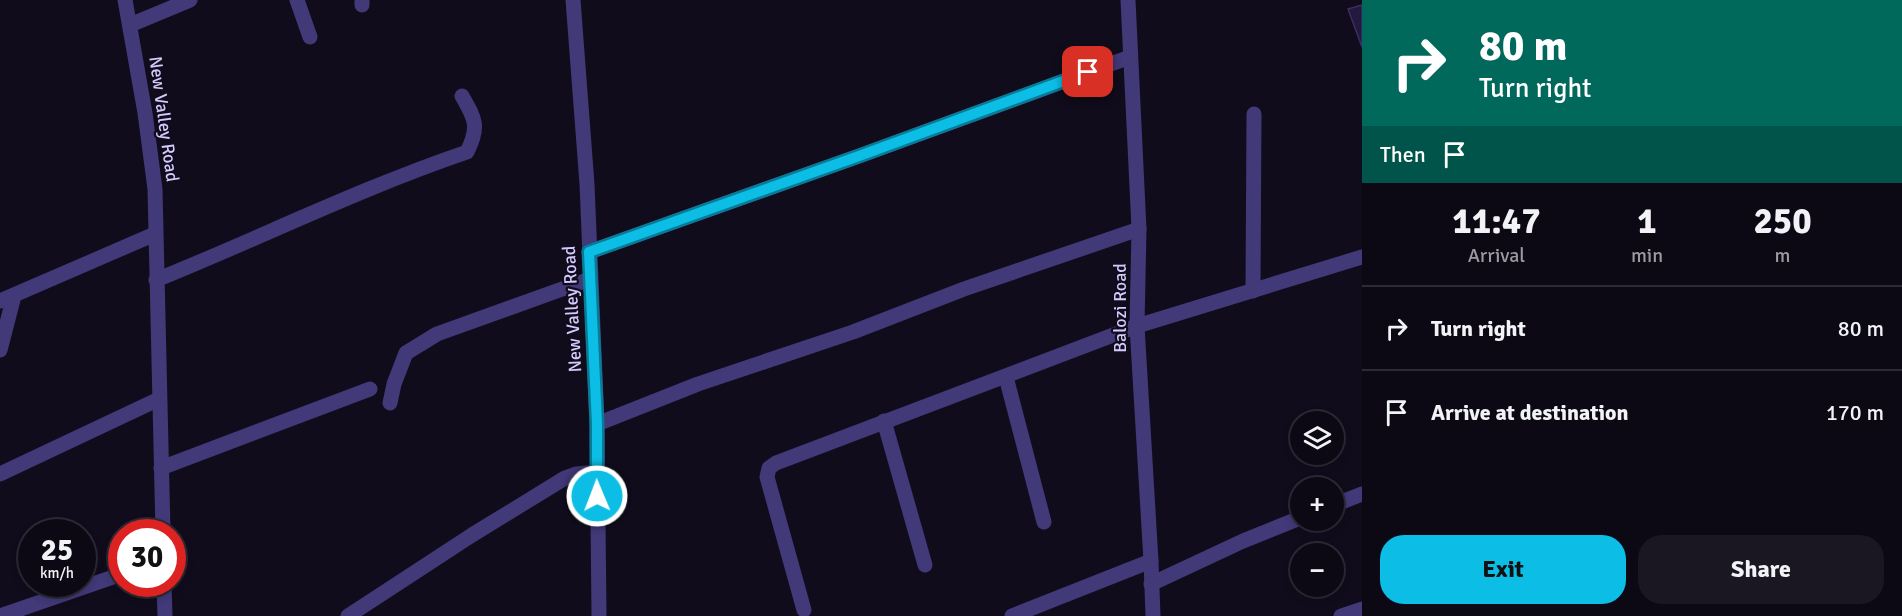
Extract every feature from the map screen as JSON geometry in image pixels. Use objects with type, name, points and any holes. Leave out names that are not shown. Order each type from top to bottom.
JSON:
[{"type":"street","name":"New Valley Road","points":[[125,0],[145,113],[155,189],[163,519]]},
{"type":"street","points":[[130,26],[190,0]]},
{"type":"street","points":[[297,0],[310,37]]},
{"type":"street","name":"New Valley Road","points":[[573,0],[587,184],[597,424],[599,616]]},
{"type":"street","name":"Balozi Road","points":[[1128,0],[1139,229],[1137,326],[1153,616]]},
{"type":"street","points":[[589,252],[1130,57]]},
{"type":"street","points":[[156,280],[420,168],[467,152],[474,139],[475,119],[462,96]]},
{"type":"street","points":[[1253,291],[1254,114]]},
{"type":"street","points":[[597,424],[698,384],[853,332],[964,288],[1139,229]]},
{"type":"street","points":[[0,350],[7,298],[155,234]]},
{"type":"street","points":[[804,610],[767,477],[769,468],[776,463],[1137,326],[1362,257]]},
{"type":"street","points":[[390,403],[394,384],[406,353],[437,334],[590,279]]},
{"type":"street","points":[[1006,377],[1044,522]]},
{"type":"street","points":[[161,468],[370,389]]},
{"type":"street","points":[[0,474],[159,399]]},
{"type":"street","points":[[885,422],[925,565]]},
{"type":"street","points":[[348,616],[472,535],[565,478],[576,474],[597,472]]},
{"type":"street","points":[[1344,501],[1362,494]]},
{"type":"street","points":[[1151,584],[1243,541],[1290,522]]},
{"type":"street","points":[[1012,616],[1151,561]]},
{"type":"street","points":[[0,616],[108,579]]},
{"type":"street","points":[[164,597],[165,616]]},
{"type":"street","points":[[1341,616],[1362,609]]},
{"type":"building","points":[[1362,5],[1362,47],[1348,9]]},
{"type":"route","points":[[597,496],[597,424],[589,252],[1088,72]]}]
